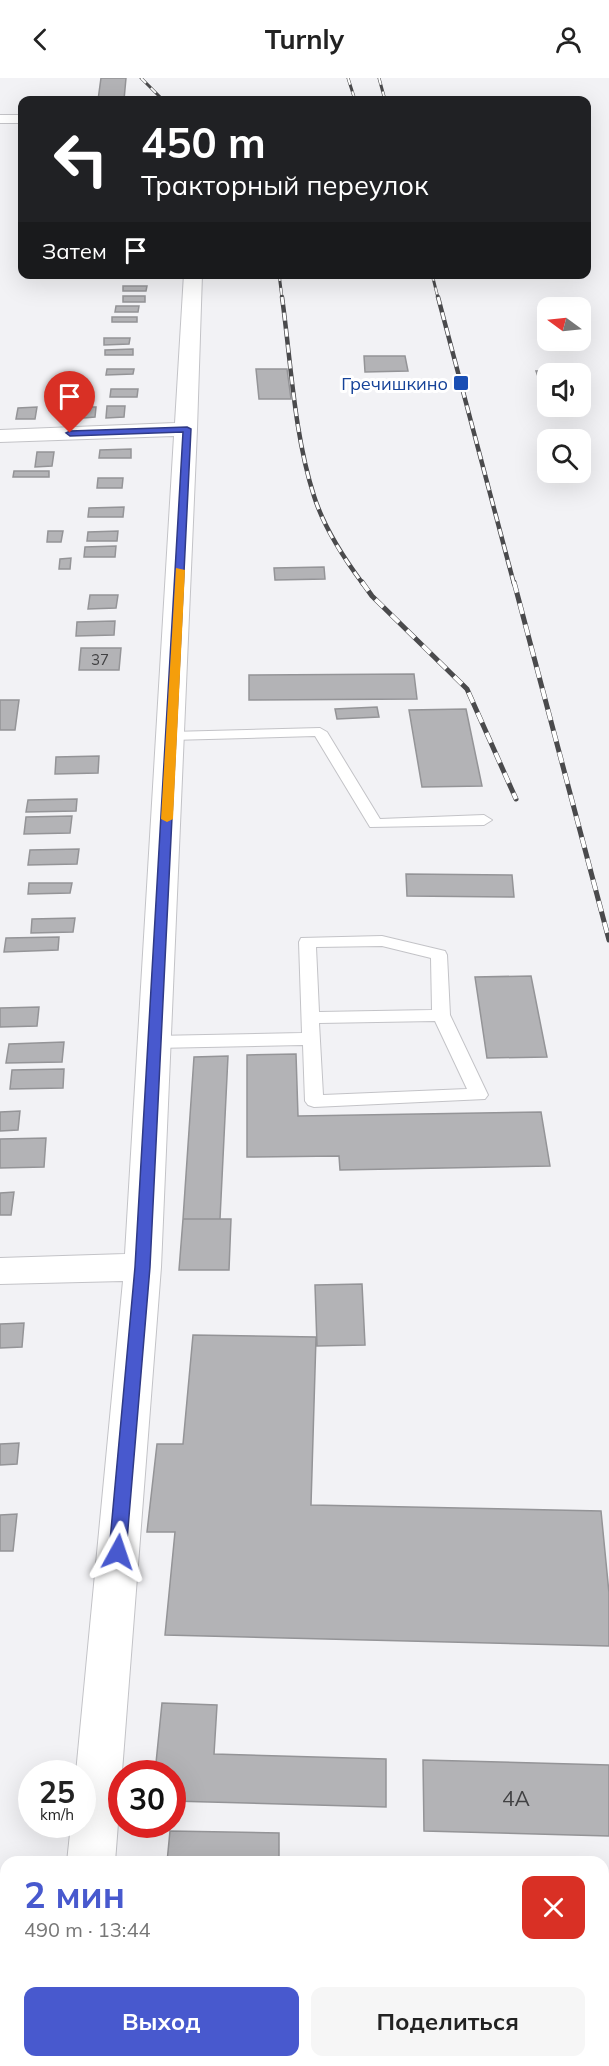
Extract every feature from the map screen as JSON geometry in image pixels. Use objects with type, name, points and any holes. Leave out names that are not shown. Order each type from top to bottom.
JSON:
[{"type":"street","points":[[0,119],[18,119]]},
{"type":"street","points":[[91,1856],[143,1267],[194,279]]},
{"type":"street","points":[[0,436],[187,429]]},
{"type":"street","points":[[0,1271],[143,1267]]},
{"type":"lane","points":[[171,736],[320,732],[375,824],[484,820]]},
{"type":"lane","points":[[382,941],[439,955],[441,1015],[479,1095],[314,1101],[310,1018],[307,942],[382,941]]},
{"type":"lane","points":[[310,1018],[441,1015]]},
{"type":"lane","points":[[155,1042],[311,1039]]},
{"type":"building","points":[[101,78],[126,78],[124,96],[99,96]]},
{"type":"building","points":[[123,286],[147,286],[146,291],[123,291]]},
{"type":"building","points":[[123,296],[145,296],[145,302],[123,302]]},
{"type":"building","points":[[116,306],[139,306],[138,312],[115,312]]},
{"type":"building","points":[[112,317],[137,317],[137,322],[112,322]]},
{"type":"building","points":[[104,338],[130,338],[129,344],[104,345]]},
{"type":"building","points":[[133,349],[133,355],[105,355],[105,350]]},
{"type":"building","points":[[364,356],[405,356],[408,371],[365,372]]},
{"type":"building","points":[[107,369],[134,369],[133,374],[106,375]]},
{"type":"building","points":[[256,369],[287,369],[291,399],[259,399]]},
{"type":"building","points":[[111,389],[138,389],[137,397],[110,397]]},
{"type":"building","points":[[107,406],[125,406],[124,417],[106,418]]},
{"type":"building","points":[[37,407],[35,419],[16,419],[18,408]]},
{"type":"building","points":[[85,407],[96,407],[95,417],[84,418]]},
{"type":"building","points":[[131,449],[131,458],[99,458],[100,450]]},
{"type":"building","points":[[37,452],[54,452],[52,466],[35,467]]},
{"type":"building","points":[[14,471],[49,471],[49,477],[13,477]]},
{"type":"building","points":[[98,478],[123,478],[122,488],[97,488]]},
{"type":"building","points":[[124,507],[123,517],[88,517],[89,508]]},
{"type":"building","points":[[48,531],[63,531],[61,542],[47,542]]},
{"type":"building","points":[[118,531],[117,541],[87,541],[88,532]]},
{"type":"building","points":[[116,546],[115,557],[84,557],[85,547]]},
{"type":"building","points":[[71,558],[70,569],[59,569],[60,559]]},
{"type":"building","points":[[324,567],[325,579],[275,580],[274,568]]},
{"type":"building","points":[[90,595],[118,595],[116,608],[88,609]]},
{"type":"building","points":[[115,621],[114,635],[76,636],[77,622]]},
{"type":"building","points":[[81,648],[121,648],[119,670],[79,670]]},
{"type":"building","points":[[414,674],[417,699],[249,700],[249,675]]},
{"type":"building","points":[[0,700],[19,700],[15,730],[0,730]]},
{"type":"building","points":[[377,707],[379,717],[337,719],[335,709]]},
{"type":"building","points":[[466,709],[482,786],[422,787],[409,710]]},
{"type":"building","points":[[99,756],[98,773],[55,774],[56,757]]},
{"type":"building","points":[[77,799],[76,811],[26,812],[28,800]]},
{"type":"building","points":[[72,816],[70,833],[24,834],[26,817]]},
{"type":"building","points":[[79,849],[77,864],[28,865],[30,850]]},
{"type":"building","points":[[406,874],[512,875],[514,897],[407,896]]},
{"type":"building","points":[[29,883],[72,883],[70,893],[28,894]]},
{"type":"building","points":[[75,918],[73,932],[31,933],[32,919]]},
{"type":"building","points":[[59,937],[58,950],[4,952],[6,938]]},
{"type":"building","points":[[531,976],[547,1057],[487,1058],[475,977]]},
{"type":"building","points":[[39,1007],[37,1026],[0,1027],[0,1008]]},
{"type":"building","points":[[64,1042],[62,1062],[6,1063],[9,1044]]},
{"type":"building","points":[[296,1054],[298,1116],[541,1112],[550,1166],[340,1170],[339,1156],[247,1157],[247,1055]]},
{"type":"building","points":[[228,1056],[220,1219],[183,1219],[194,1057]]},
{"type":"building","points":[[64,1069],[63,1088],[10,1089],[12,1070]]},
{"type":"building","points":[[20,1111],[18,1130],[0,1131],[0,1112]]},
{"type":"building","points":[[46,1138],[44,1167],[0,1168],[0,1139]]},
{"type":"building","points":[[14,1192],[11,1215],[0,1215],[0,1193]]},
{"type":"building","points":[[183,1219],[231,1219],[229,1270],[179,1270]]},
{"type":"building","points":[[362,1284],[365,1345],[317,1346],[315,1285]]},
{"type":"building","points":[[24,1323],[22,1347],[0,1348],[0,1324]]},
{"type":"building","points":[[193,1335],[316,1337],[311,1505],[601,1511],[609,1593],[609,1646],[165,1635],[175,1532],[147,1532],[157,1444],[183,1444]]},
{"type":"building","points":[[19,1443],[17,1464],[0,1465],[0,1444]]},
{"type":"building","points":[[17,1514],[13,1551],[0,1551],[0,1515]]},
{"type":"building","points":[[162,1703],[217,1705],[214,1754],[386,1759],[386,1807],[186,1801],[186,1760],[156,1760]]},
{"type":"building","points":[[423,1760],[609,1765],[609,1836],[424,1831]]},
{"type":"building","points":[[186,1831],[279,1833],[279,1856],[168,1856],[169,1838],[186,1838]]},
{"type":"railway","points":[[141,78],[159,96]]},
{"type":"railway","points":[[348,78],[354,96]]},
{"type":"railway","points":[[379,78],[384,96]]},
{"type":"railway","points":[[280,279],[282,298]]},
{"type":"railway","points":[[433,279],[438,298]]},
{"type":"railway","points":[[282,297],[297,423],[307,472],[318,508],[329,531],[363,584]]},
{"type":"railway","points":[[438,297],[514,584]]},
{"type":"railway","points":[[362,582],[372,596],[467,689],[516,799]]},
{"type":"railway","points":[[514,582],[609,940]]},
{"type":"slow traffic","points":[[167,819],[180,570]]},
{"type":"place","name":"Гречишкино","points":[[461,383]]},
{"type":"route","points":[[70,433],[187,429],[143,1267],[118,1552]]}]
